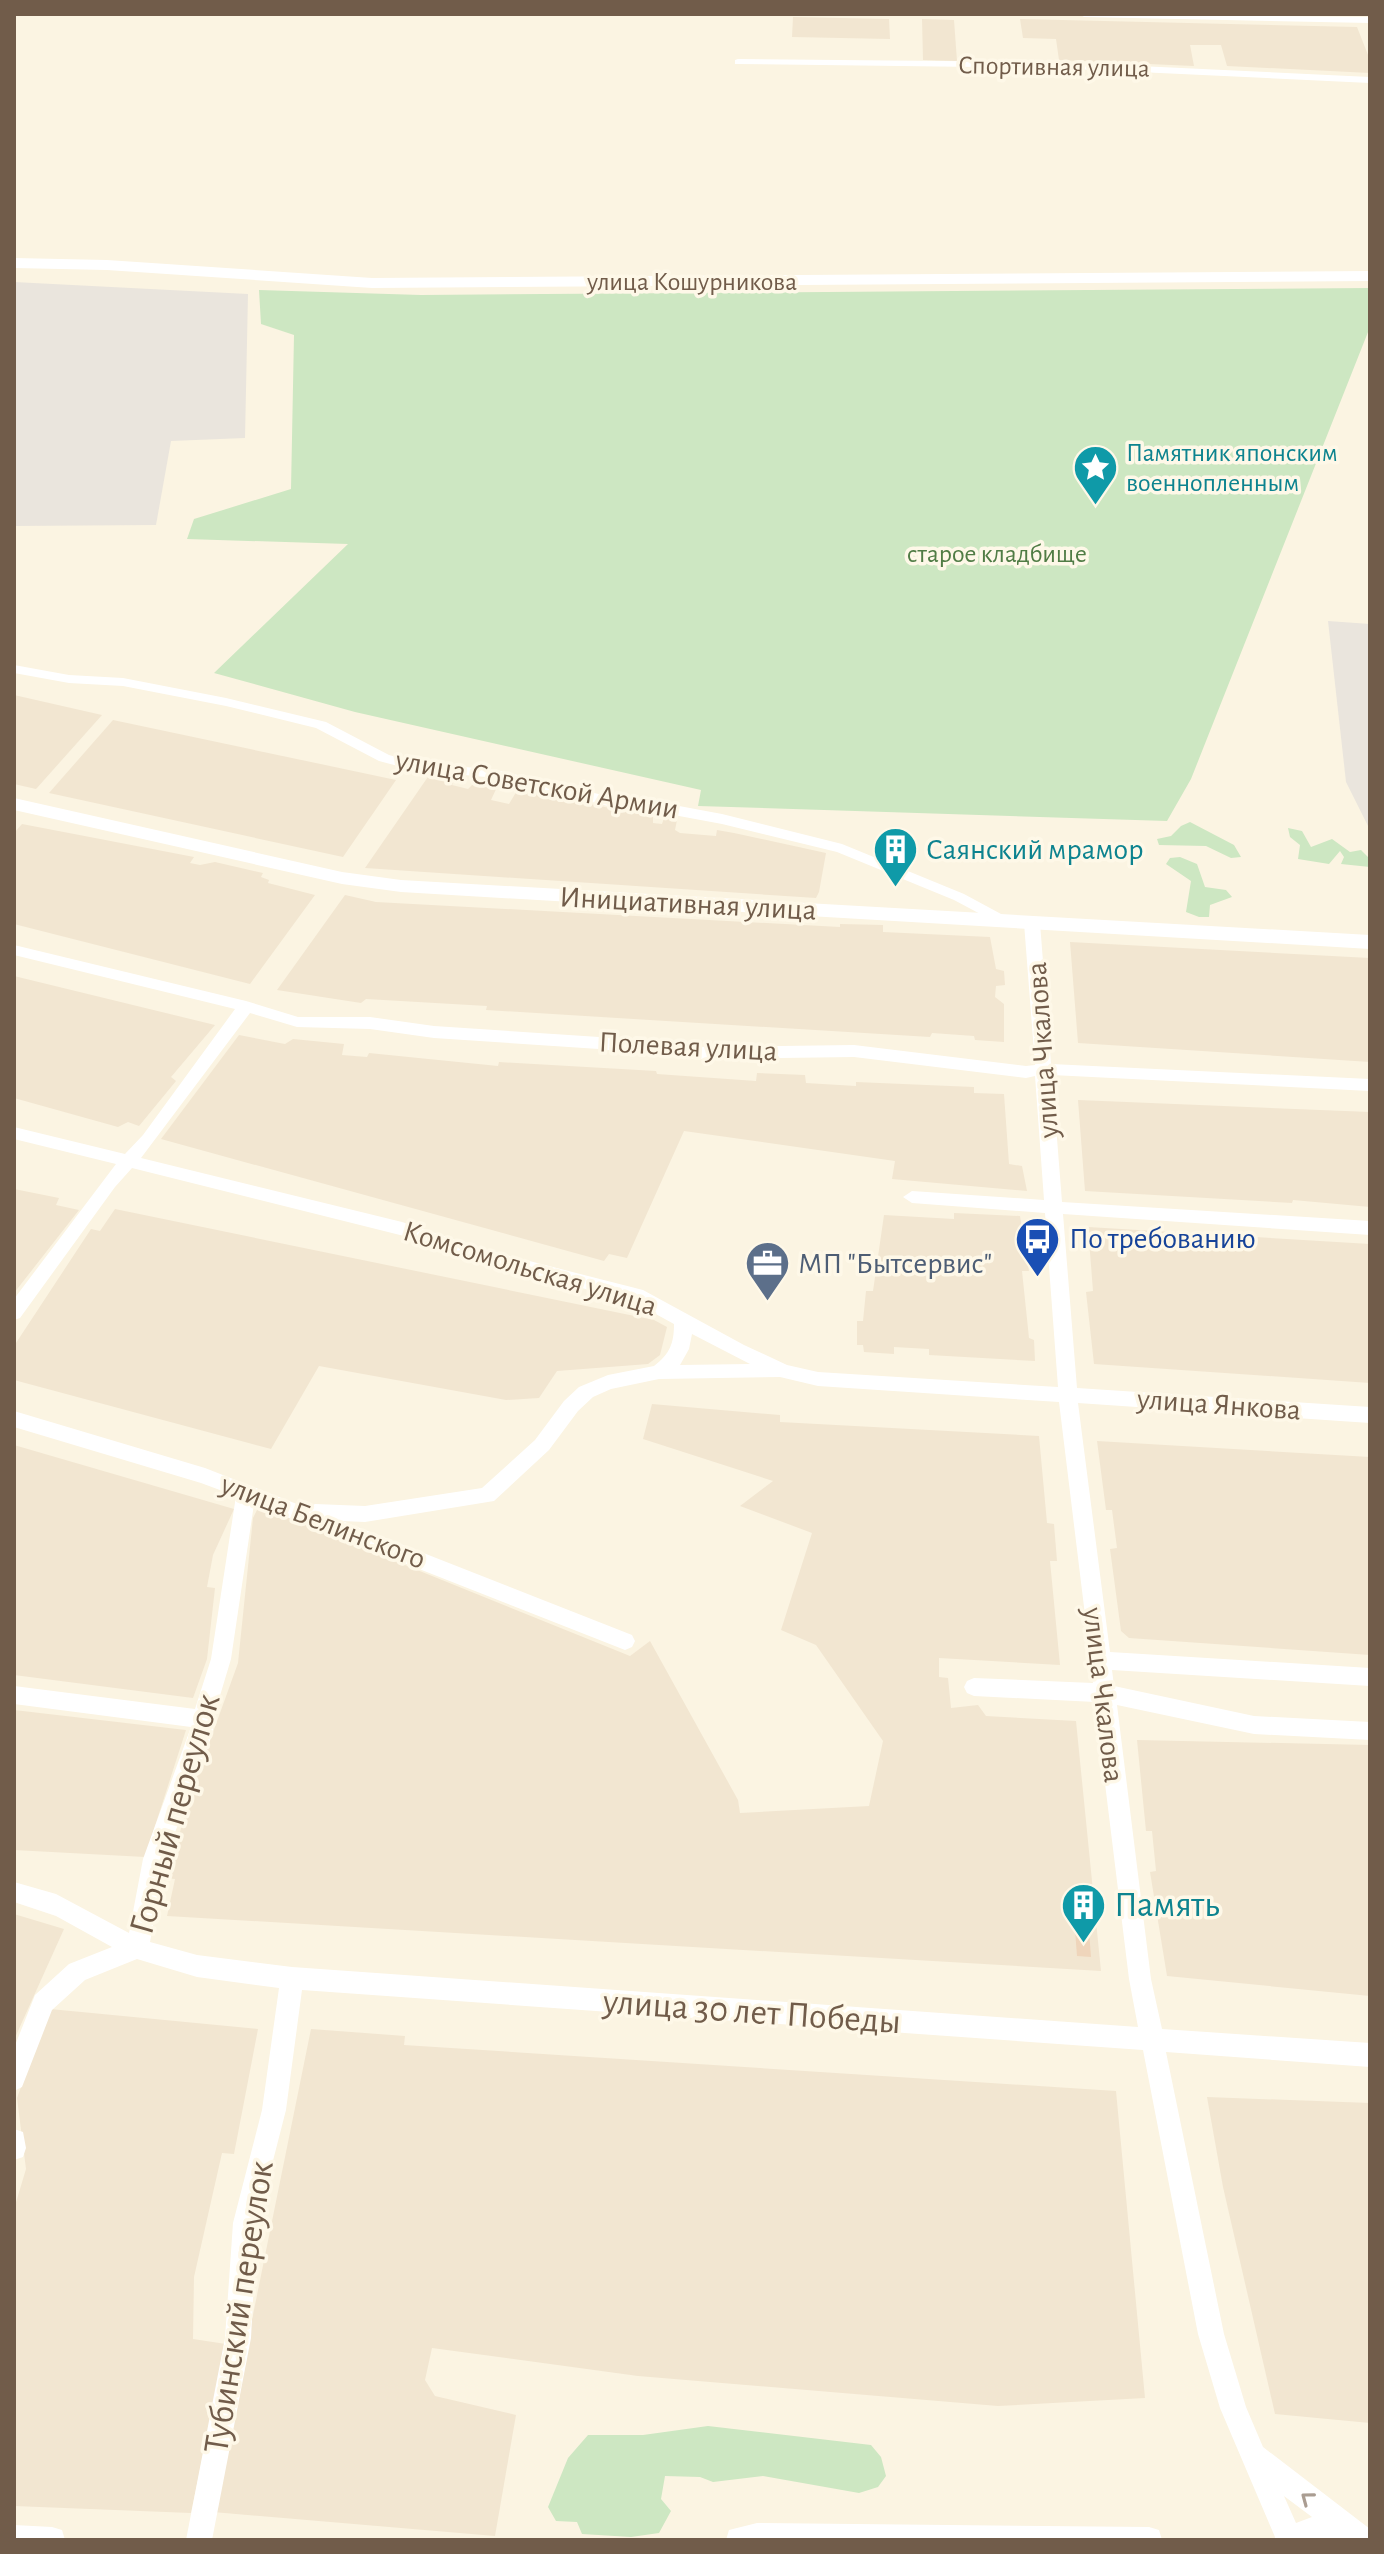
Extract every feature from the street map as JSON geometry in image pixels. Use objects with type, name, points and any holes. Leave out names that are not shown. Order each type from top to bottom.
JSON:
[{"type":"main road","name":"улица Кошурникова","points":[[14,263],[107,265],[285,280],[372,283],[1052,281],[1370,276]]},
{"type":"street","points":[[1084,14],[1370,20]]},
{"type":"street","name":"Спортивная улица","points":[[738,62],[1053,65],[1370,80]]},
{"type":"street","name":"улица Советской Армии","points":[[14,669],[167,689],[321,725],[384,758],[413,766],[496,774],[624,805],[663,808],[842,849],[959,897],[1006,921]]},
{"type":"street","name":"Инициативная улица","points":[[14,804],[342,878],[401,886],[1370,942]]},
{"type":"street","name":"улица Чкалова","points":[[1032,923],[1068,1396],[1098,1660],[1140,1979],[1211,2334],[1233,2408],[1289,2540]]},
{"type":"street","name":"Полевая улица","points":[[14,950],[246,1006],[297,1022],[370,1023],[434,1032],[599,1043],[691,1053],[854,1051],[1026,1072],[1044,1069],[1370,1085]]},
{"type":"street","points":[[14,1313],[127,1161],[149,1139],[246,1006]]},
{"type":"street","name":"Комсомольская улица","points":[[14,1133],[402,1229],[485,1256],[637,1295],[783,1371],[818,1379],[1068,1396]]},
{"type":"street","points":[[912,1197],[1053,1205],[1224,1221],[1370,1228]]},
{"type":"street","points":[[659,1372],[676,1360],[683,1347],[683,1318]]},
{"type":"street","points":[[300,1511],[365,1514],[487,1495],[542,1445],[586,1392],[608,1382],[659,1372],[783,1371]]},
{"type":"street","name":"улица Янкова","points":[[1068,1396],[1370,1415]]},
{"type":"street","name":"улица Белинского","points":[[14,1419],[205,1476],[625,1641]]},
{"type":"street","name":"Горный переулок","points":[[14,2079],[43,2003],[77,1972],[138,1948],[154,1859],[202,1732],[202,1719],[221,1659],[246,1492]]},
{"type":"street","points":[[1098,1660],[1370,1677]]},
{"type":"street","points":[[974,1687],[1103,1693],[1254,1725],[1370,1731]]},
{"type":"street","points":[[14,1695],[202,1719]]},
{"type":"street","name":"улица 30 лет Победы","points":[[14,1892],[66,1908],[138,1948],[181,1965],[292,1978],[1155,2043],[1370,2055]]},
{"type":"street","name":"Тубинский переулок","points":[[199,2540],[238,2338],[245,2223],[274,2110],[292,1978]]},
{"type":"street","points":[[14,2141],[14,2148]]},
{"type":"street","name":"улица Чкалова","points":[[1253,2454],[1365,2536]]},
{"type":"street","points":[[1289,2540],[1320,2528],[1365,2536]]},
{"type":"street","points":[[739,2540],[757,2536],[1149,2540]]},
{"type":"street","points":[[14,2538],[52,2540]]},
{"type":"shaded area","points":[[793,17],[889,19],[890,39],[792,37]]},
{"type":"shaded area","points":[[922,19],[954,20],[957,61],[923,60]]},
{"type":"shaded area","points":[[1020,19],[1357,27],[1370,60],[1370,73],[1227,66],[1221,45],[1190,45],[1194,66],[1059,60],[1056,39],[1023,38]]},
{"type":"shaded area","points":[[14,282],[248,294],[245,438],[171,441],[156,525],[14,526]]},
{"type":"shaded area","points":[[1328,621],[1370,624],[1370,830],[1346,782]]},
{"type":"shaded area","points":[[14,695],[102,715],[36,789],[14,784]]},
{"type":"shaded area","points":[[113,720],[396,780],[343,857],[49,793]]},
{"type":"shaded area","points":[[432,771],[457,777],[452,785],[468,789],[477,780],[498,785],[491,800],[509,804],[518,789],[653,817],[653,823],[662,824],[664,818],[677,820],[675,830],[680,833],[716,836],[717,830],[826,853],[819,892],[816,898],[365,868]]},
{"type":"shaded area","points":[[22,824],[194,857],[190,863],[215,862],[263,873],[261,877],[269,880],[268,883],[315,895],[250,984],[14,924],[14,833]]},
{"type":"shaded area","points":[[345,895],[376,902],[840,927],[840,924],[883,925],[883,932],[990,937],[996,969],[1004,971],[1005,985],[996,986],[995,997],[1004,1004],[1004,1042],[932,1033],[930,1037],[486,1010],[487,1006],[366,999],[361,1003],[277,990]]},
{"type":"shaded area","points":[[1070,942],[1370,958],[1370,1062],[1078,1043]]},
{"type":"shaded area","points":[[14,976],[215,1025],[171,1077],[176,1081],[139,1126],[128,1122],[118,1127],[14,1098]]},
{"type":"shaded area","points":[[239,1035],[285,1044],[293,1039],[344,1044],[342,1055],[367,1057],[369,1053],[498,1066],[499,1062],[656,1071],[657,1074],[756,1081],[757,1073],[805,1075],[806,1083],[856,1086],[856,1082],[974,1087],[974,1093],[1004,1094],[1009,1164],[1022,1166],[1027,1191],[892,1179],[895,1161],[684,1131],[627,1258],[609,1254],[604,1261],[161,1139]]},
{"type":"shaded area","points":[[1078,1100],[1370,1112],[1370,1207],[1293,1200],[1292,1203],[1085,1191]]},
{"type":"shaded area","points":[[14,1189],[59,1198],[56,1205],[79,1210],[14,1293]]},
{"type":"shaded area","points":[[115,1209],[654,1320],[667,1327],[660,1355],[648,1364],[557,1371],[539,1398],[506,1400],[319,1366],[271,1449],[14,1380],[14,1346],[91,1229],[100,1231]]},
{"type":"shaded area","points":[[954,1213],[1020,1216],[1029,1271],[1022,1271],[1029,1338],[1034,1340],[1035,1361],[929,1355],[929,1349],[894,1347],[894,1354],[864,1352],[863,1345],[857,1345],[857,1321],[863,1321],[866,1291],[873,1291],[884,1215],[954,1219]]},
{"type":"shaded area","points":[[1088,1227],[1370,1244],[1370,1383],[1094,1364],[1086,1292],[1093,1291]]},
{"type":"shaded area","points":[[652,1404],[780,1415],[780,1422],[1039,1436],[1047,1523],[1054,1524],[1057,1561],[1050,1561],[1060,1665],[939,1658],[939,1677],[948,1678],[951,1708],[978,1705],[986,1716],[1076,1721],[1101,1971],[167,1916],[175,1879],[164,1878],[174,1831],[180,1832],[197,1767],[202,1763],[238,1663],[253,1518],[259,1506],[630,1656],[650,1641],[738,1800],[740,1813],[869,1806],[883,1741],[816,1645],[781,1630],[812,1533],[740,1506],[773,1481],[643,1439]]},
{"type":"shaded area","points":[[1097,1441],[1370,1457],[1370,1655],[1129,1638],[1121,1631],[1110,1549],[1117,1548],[1112,1510],[1106,1510]]},
{"type":"shaded area","points":[[14,1445],[234,1509],[213,1555],[207,1587],[215,1588],[207,1659],[193,1698],[14,1675]]},
{"type":"shaded area","points":[[14,1710],[186,1730],[145,1857],[14,1850]]},
{"type":"shaded area","points":[[1137,1740],[1370,1745],[1370,1996],[1167,1976],[1150,1872],[1156,1871],[1152,1831],[1146,1831]]},
{"type":"shaded area","points":[[14,1914],[64,1929],[14,2040]]},
{"type":"shaded area","points":[[50,2009],[258,2029],[234,2154],[222,2153],[194,2277],[193,2339],[226,2344],[191,2513],[14,2506],[14,2209],[26,2169],[17,2098]]},
{"type":"shaded area","points":[[311,2029],[405,2036],[404,2045],[1116,2091],[1145,2398],[998,2406],[638,2376],[432,2348],[425,2380],[435,2396],[516,2415],[495,2536],[213,2512]]},
{"type":"shaded area","points":[[1207,2097],[1370,2103],[1370,2423],[1275,2414],[1223,2187]]},
{"type":"green space","name":"старое кладбище","points":[[1370,288],[1370,327],[1191,779],[1167,821],[698,806],[701,790],[355,712],[214,673],[348,544],[187,539],[194,519],[291,489],[294,335],[261,324],[259,290],[421,295]]},
{"type":"green space","points":[[1190,822],[1234,845],[1241,857],[1231,858],[1206,846],[1159,845],[1157,839],[1171,836]]},
{"type":"green space","points":[[1288,828],[1302,831],[1311,847],[1332,839],[1350,852],[1361,850],[1370,859],[1370,867],[1341,864],[1344,857],[1340,851],[1329,864],[1298,859],[1300,845],[1290,837]]},
{"type":"green space","points":[[1180,857],[1197,864],[1205,887],[1226,890],[1232,897],[1210,905],[1209,917],[1186,912],[1191,881],[1166,864],[1170,858]]},
{"type":"green space","points":[[708,2426],[871,2445],[881,2457],[886,2476],[878,2487],[859,2493],[763,2476],[713,2482],[700,2477],[665,2476],[661,2499],[671,2511],[659,2533],[631,2537],[582,2534],[577,2522],[556,2521],[548,2507],[568,2458],[588,2435],[643,2435]]},
{"type":"building","name":"Память","points":[[1075,1930],[1089,1931],[1091,1957],[1077,1956]]},
{"type":"place","name":"Памятник японским военнопленным","points":[[1095,507]]},
{"type":"place","name":"Саянский мрамор","points":[[895,889]]},
{"type":"place","name":"По требованию","points":[[1038,1278]]},
{"type":"place","name":"МП \"Бытсервис\"","points":[[767,1303]]},
{"type":"place","name":"Память","points":[[1083,1944]]}]
